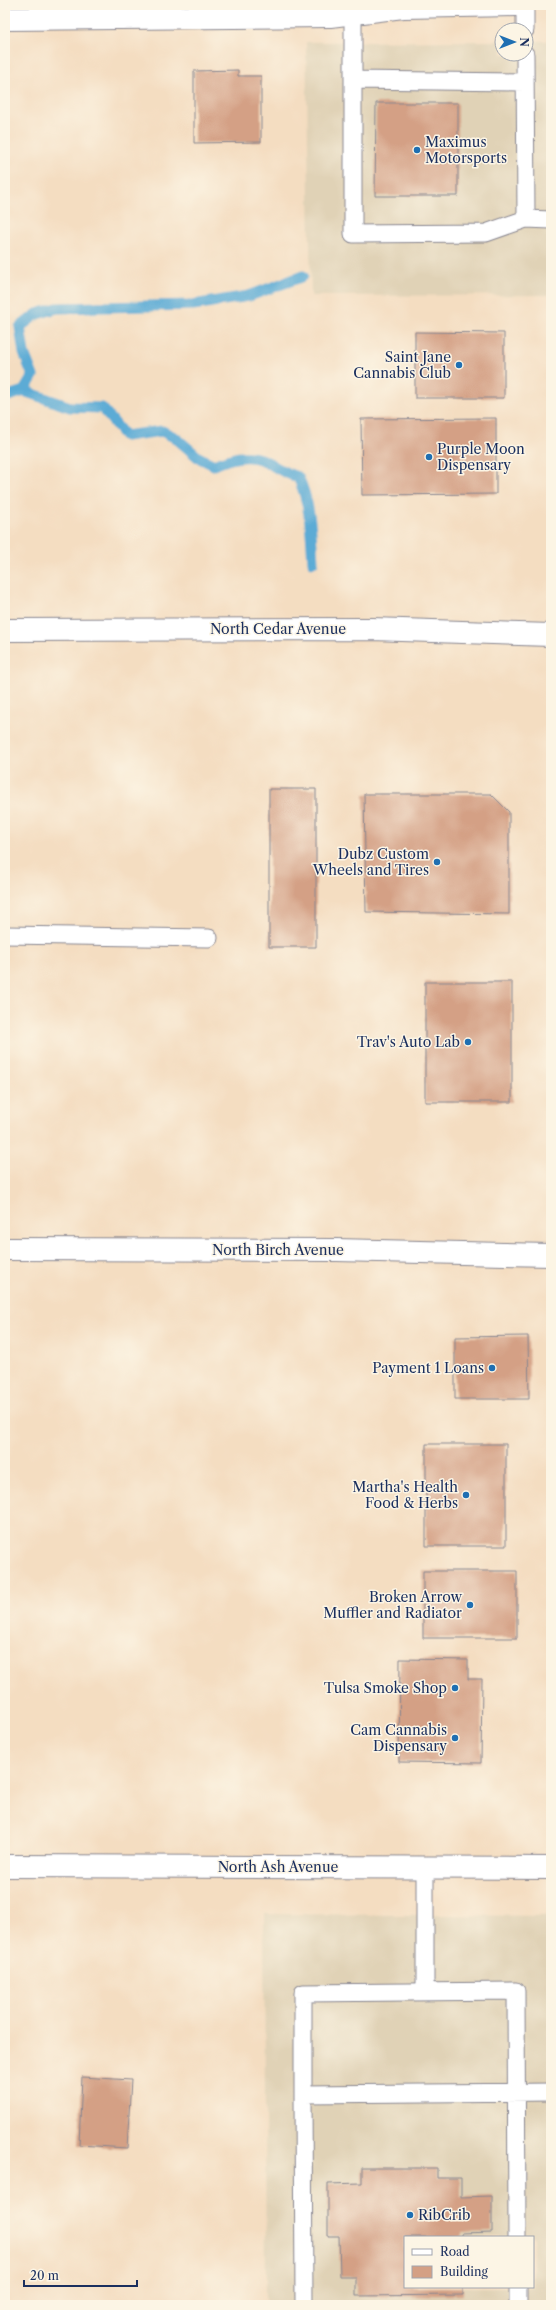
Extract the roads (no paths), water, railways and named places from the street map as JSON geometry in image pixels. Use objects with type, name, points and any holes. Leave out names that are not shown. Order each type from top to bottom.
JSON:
[{"type":"street","points":[[5,19],[330,16],[403,6],[517,5]]},
{"type":"street","name":"North Cedar Avenue","points":[[5,630],[372,629],[551,635]]},
{"type":"street","name":"North Birch Avenue","points":[[5,1249],[336,1250],[551,1255]]},
{"type":"street","name":"North Ash Avenue","points":[[5,1866],[551,1868]]},
{"type":"lane","points":[[525,5],[525,22]]},
{"type":"lane","points":[[353,12],[353,234],[486,234],[526,219],[551,220]]},
{"type":"lane","points":[[525,62],[526,219]]},
{"type":"lane","points":[[354,80],[525,82]]},
{"type":"lane","points":[[5,935],[209,938]]},
{"type":"lane","points":[[425,1868],[425,1992]]},
{"type":"lane","points":[[304,2305],[303,1993],[516,1991],[517,2236]]},
{"type":"lane","points":[[303,2094],[551,2092]]},
{"type":"lane","points":[[518,2288],[518,2305]]},
{"type":"waterway","points":[[5,397],[24,391],[33,376],[24,353],[20,327],[37,314],[57,308],[193,305],[249,296],[303,276]]},
{"type":"waterway","points":[[24,391],[70,407],[102,408],[125,436],[162,431],[176,438],[198,457],[214,465],[232,458],[251,457],[263,460],[284,472],[298,477],[308,508],[313,562]]},
{"type":"place","name":"Maximus Motorsports","points":[[417,150]]},
{"type":"place","name":"Saint Jane Cannabis Club","points":[[459,365]]},
{"type":"place","name":"Purple Moon Dispensary","points":[[429,457]]},
{"type":"place","name":"Dubz Custom Wheels and Tires","points":[[437,862]]},
{"type":"place","name":"Trav's Auto Lab","points":[[468,1042]]},
{"type":"place","name":"Payment 1 Loans","points":[[492,1368]]},
{"type":"place","name":"Martha's Health Food & Herbs","points":[[466,1495]]},
{"type":"place","name":"Broken Arrow Muffler and Radiator","points":[[470,1605]]},
{"type":"place","name":"Tulsa Smoke Shop","points":[[455,1688]]},
{"type":"place","name":"Cam Cannabis Dispensary","points":[[455,1738]]},
{"type":"place","name":"RibCrib","points":[[410,2215]]}]
